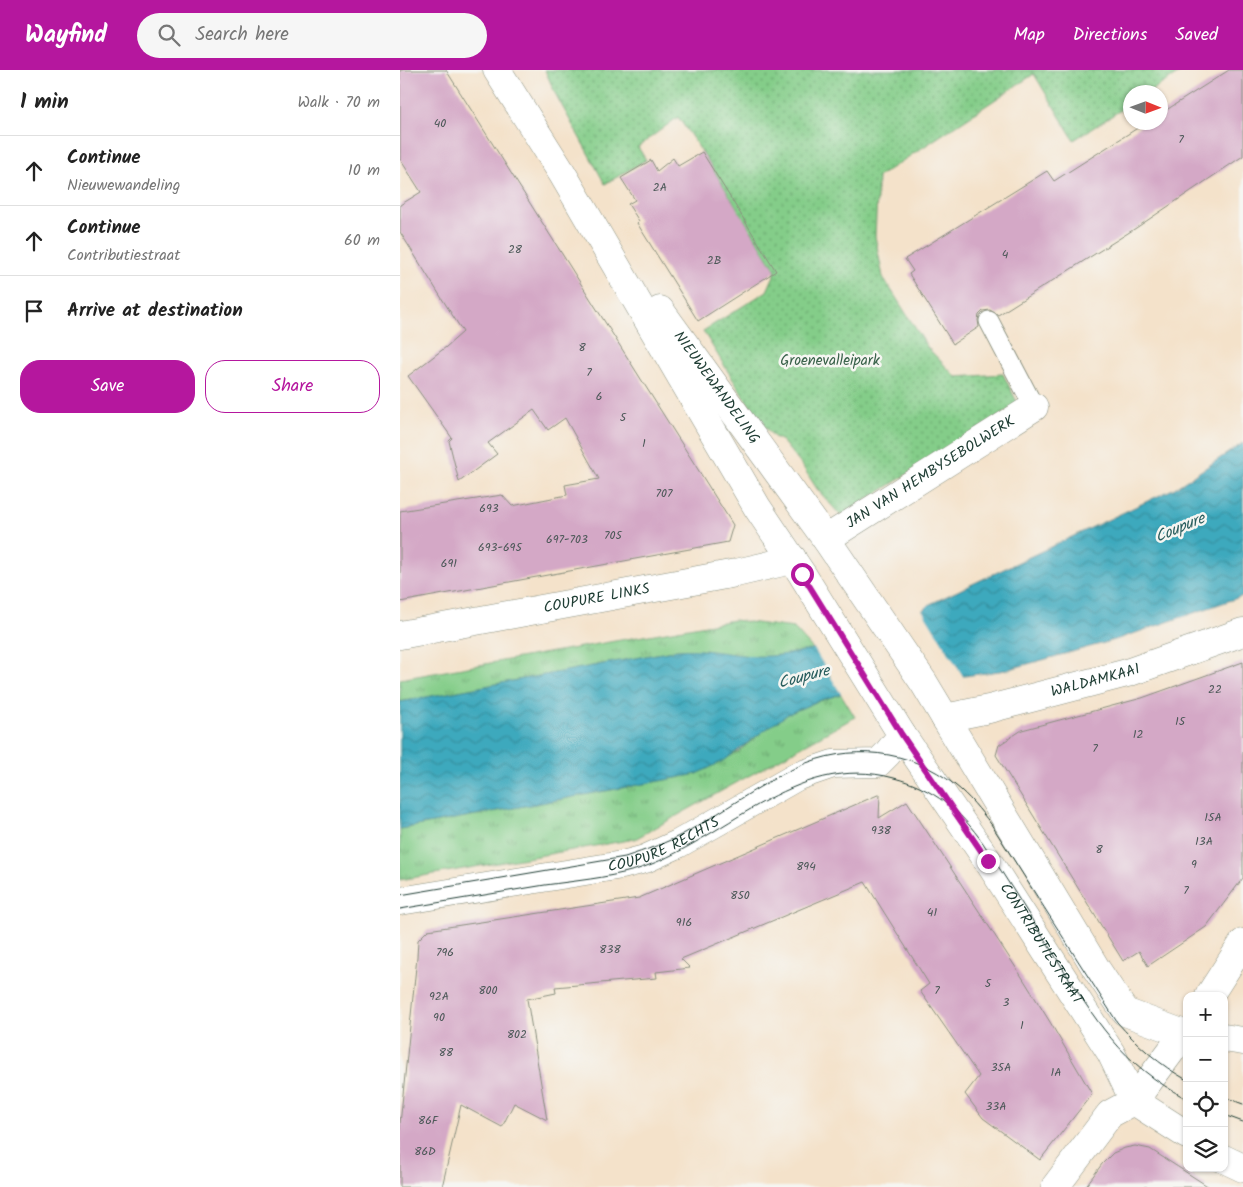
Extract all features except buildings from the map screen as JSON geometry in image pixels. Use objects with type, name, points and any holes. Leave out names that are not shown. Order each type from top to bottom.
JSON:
[{"type":"main road","name":"NIEUWEWANDELING","points":[[497,70],[562,173],[757,507],[829,615]]},
{"type":"main road","name":"NIEUWEWANDELING","points":[[562,173],[826,539],[929,691],[945,718]]},
{"type":"main road","name":"JAN VAN HEMBYSEBOLWERK","points":[[826,539],[1034,407]]},
{"type":"main road","name":"COUPURE LINKS","points":[[400,635],[736,573],[783,562],[792,558]]},
{"type":"main road","name":"CONTRIBUTIESTRAAT","points":[[829,615],[902,735],[988,861],[1111,1053],[1134,1101]]},
{"type":"main road","name":"WALDAMKAAI","points":[[945,718],[990,709],[1127,673],[1243,632]]},
{"type":"main road","points":[[945,718],[1097,970],[1126,1012],[1183,1032]]},
{"type":"main road","name":"COUPURE RECHTS","points":[[400,901],[622,865],[645,859],[678,844],[798,776],[833,764],[878,762],[902,735]]},
{"type":"main road","points":[[1212,992],[1243,943]]},
{"type":"main road","points":[[1055,1187],[1110,1114],[1134,1101],[1183,1037]]},
{"type":"main road","points":[[1228,1039],[1243,1041]]},
{"type":"main road","points":[[1134,1101],[1183,1132]]},
{"type":"main road","points":[[1228,1161],[1243,1168]]},
{"type":"lane","points":[[989,321],[1034,407]]},
{"type":"green space","name":"Groenevalleipark","points":[[545,70],[1184,70],[1160,85],[1123,85],[1123,108],[1074,140],[1034,74],[878,177],[875,236],[883,277],[928,348],[956,377],[1003,374],[1018,404],[841,516],[817,489],[803,467],[782,441],[774,437],[761,422],[703,331],[767,291],[776,271],[702,152],[678,117],[638,147],[646,160],[605,184],[555,93]]},
{"type":"green space","points":[[734,620],[794,628],[813,649],[788,654],[761,656],[678,650],[400,702],[400,679]]},
{"type":"green space","points":[[841,694],[855,717],[635,839],[400,880],[400,829],[697,774],[738,752],[788,714],[818,701]]},
{"type":"water","name":"Coupure","points":[[1243,443],[1243,596],[1115,640],[1006,670],[841,694],[818,701],[788,714],[725,760],[697,774],[400,829],[400,702],[678,650],[690,649],[770,656],[789,654],[828,645],[923,610],[928,605],[1175,488]]},
{"type":"pier","points":[[921,608],[964,678],[843,697],[813,647]]},
{"type":"tram line","points":[[400,895],[625,857],[685,833],[768,782],[817,759],[858,753],[899,757],[938,773],[960,789],[974,803],[991,824],[1117,1022],[1149,1054],[1183,1078]]},
{"type":"tram line","points":[[400,909],[624,873],[667,857],[791,788],[824,777],[858,773],[894,778],[921,788],[945,802],[965,821],[983,843],[1097,1021],[1144,1071],[1183,1097]]},
{"type":"tram line","points":[[1228,1098],[1243,1104]]},
{"type":"tram line","points":[[1228,1116],[1243,1122]]},
{"type":"route","points":[[802,574],[902,735],[988,861]]}]
